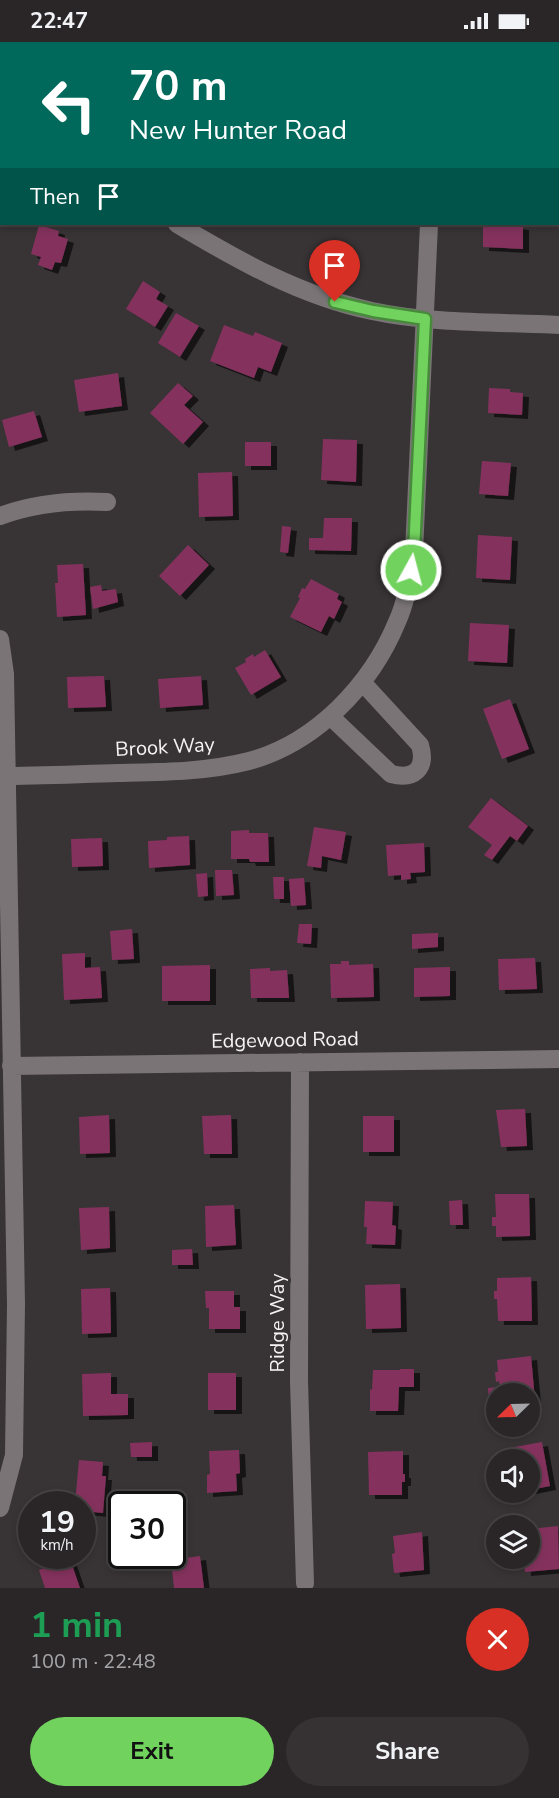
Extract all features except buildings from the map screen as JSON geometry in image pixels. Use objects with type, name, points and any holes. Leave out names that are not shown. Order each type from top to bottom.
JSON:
[{"type":"street","points":[[179,225],[230,255],[289,285],[335,302],[425,319],[559,325]]},
{"type":"street","name":"Brook Way","points":[[3,776],[210,770],[252,760],[291,743],[330,716],[362,682],[387,644],[408,588],[415,540],[429,225]]},
{"type":"street","points":[[0,516],[21,508],[55,502],[107,502]]},
{"type":"street","points":[[0,639],[5,674],[3,776],[16,1304],[14,1455],[0,1508]]},
{"type":"street","points":[[330,716],[391,774],[402,777],[412,774],[420,766],[423,757],[420,745],[362,682]]},
{"type":"street","name":"Edgewood Road","points":[[11,1066],[559,1059]]},
{"type":"street","name":"Ridge Way","points":[[300,1062],[299,1381],[305,1583]]},
{"type":"route","points":[[335,302],[425,319],[421,436],[411,570]]}]
